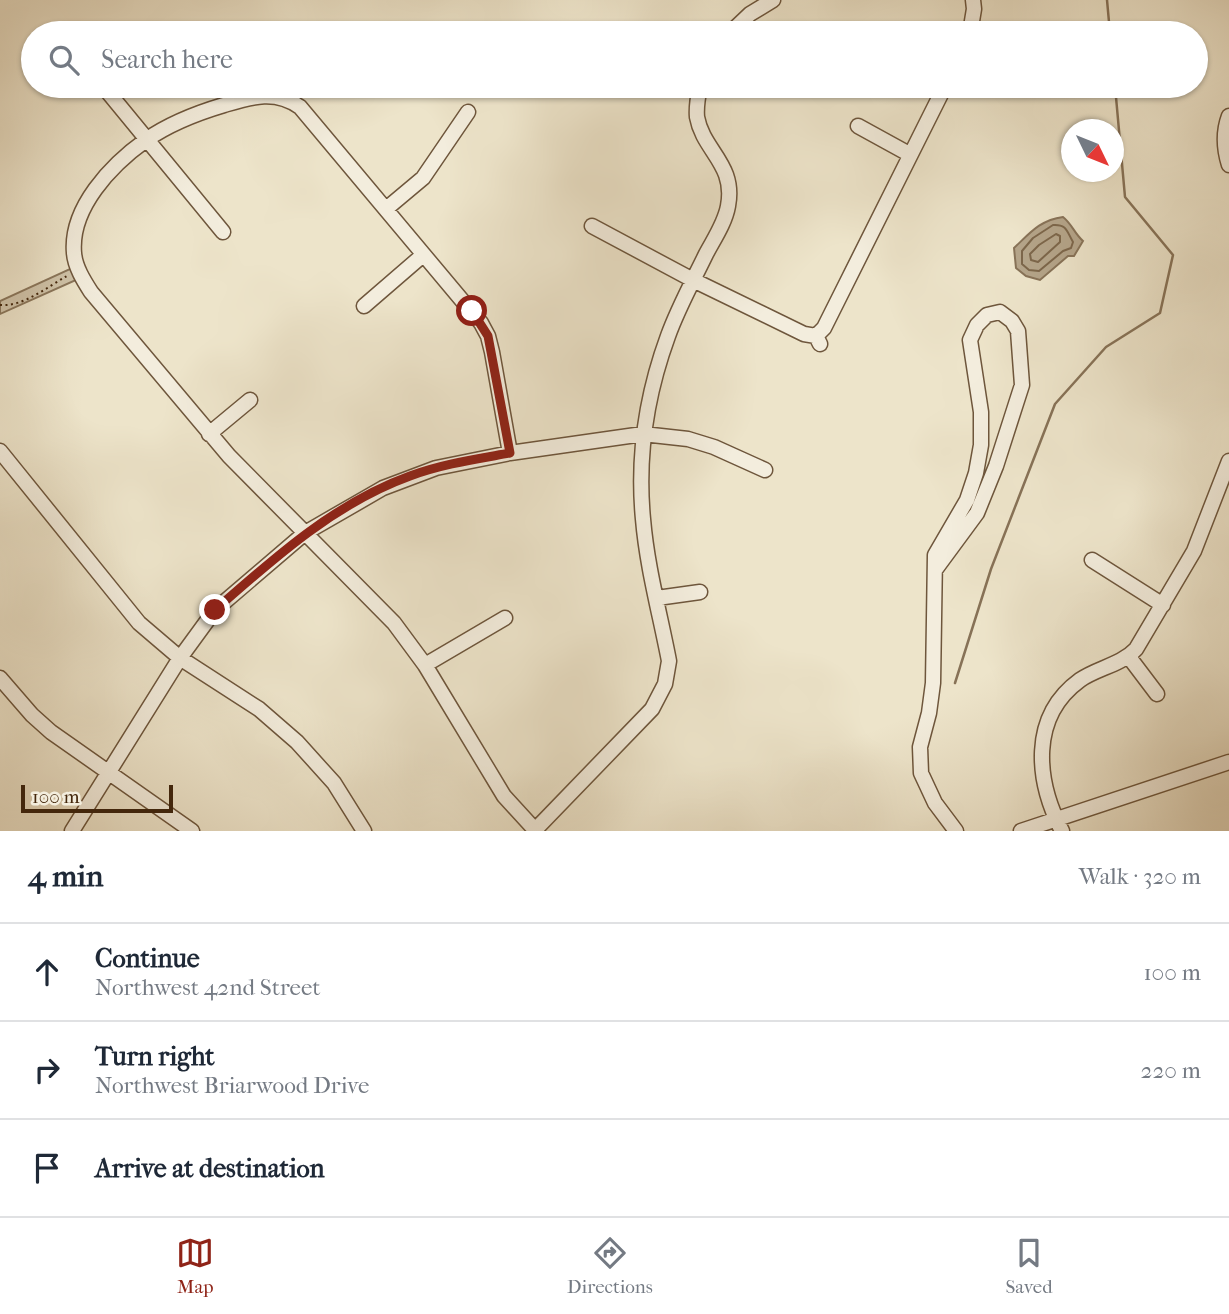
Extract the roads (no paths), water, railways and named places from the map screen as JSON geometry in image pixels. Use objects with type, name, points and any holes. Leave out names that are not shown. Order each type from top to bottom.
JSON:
[{"type":"street","points":[[743,21],[773,0]]},
{"type":"street","points":[[972,21],[973,0]]},
{"type":"street","points":[[113,98],[223,232]]},
{"type":"street","points":[[249,98],[197,113],[147,140],[119,163],[88,201],[78,219],[74,256],[80,275],[91,292],[209,434],[381,609],[425,665],[504,796],[536,831],[642,721],[663,691],[669,661],[643,522],[640,491],[643,434],[658,366],[669,333],[720,228],[729,203],[726,172],[708,143],[698,118],[697,98]]},
{"type":"street","points":[[284,98],[300,107],[472,311],[488,336],[510,453]]},
{"type":"street","points":[[592,226],[693,280],[818,340],[939,98]]},
{"type":"street","points":[[386,209],[423,178],[468,112]]},
{"type":"street","points":[[1229,116],[1225,132],[1229,165]]},
{"type":"street","points":[[858,126],[909,154]]},
{"type":"street","points":[[364,306],[424,255]]},
{"type":"street","points":[[935,570],[977,513],[996,466],[1022,385],[1018,331],[1012,321],[1000,312],[987,315],[977,325],[970,340],[981,412],[981,444],[967,500],[935,555],[933,683],[920,747],[921,773],[935,803],[956,831]]},
{"type":"street","points":[[209,434],[250,400]]},
{"type":"street","points":[[72,831],[180,658],[215,610],[305,534],[383,488],[436,468],[510,453],[643,434],[688,439],[714,447],[765,470]]},
{"type":"street","points":[[0,451],[139,623],[180,658],[258,709],[297,741],[334,783],[364,831]]},
{"type":"street","points":[[1058,825],[1041,769],[1042,737],[1046,722],[1054,706],[1080,680],[1129,657],[1136,649],[1194,551],[1229,461]]},
{"type":"street","points":[[1092,560],[1163,605]]},
{"type":"street","points":[[657,598],[700,592]]},
{"type":"street","points":[[425,665],[505,618]]},
{"type":"street","points":[[1129,657],[1157,694]]},
{"type":"street","points":[[0,678],[32,715],[51,732],[192,831]]},
{"type":"street","points":[[1021,831],[1058,825],[1229,762]]},
{"type":"water","points":[[1063,217],[1083,241],[1074,256],[1068,256],[1040,280],[1026,276],[1016,268],[1014,248],[1042,224]]},
{"type":"waterway","points":[[1107,0],[1109,21]]},
{"type":"waterway","points":[[955,683],[991,569],[1055,404],[1106,347],[1160,313],[1173,255],[1125,197],[1116,98]]}]
